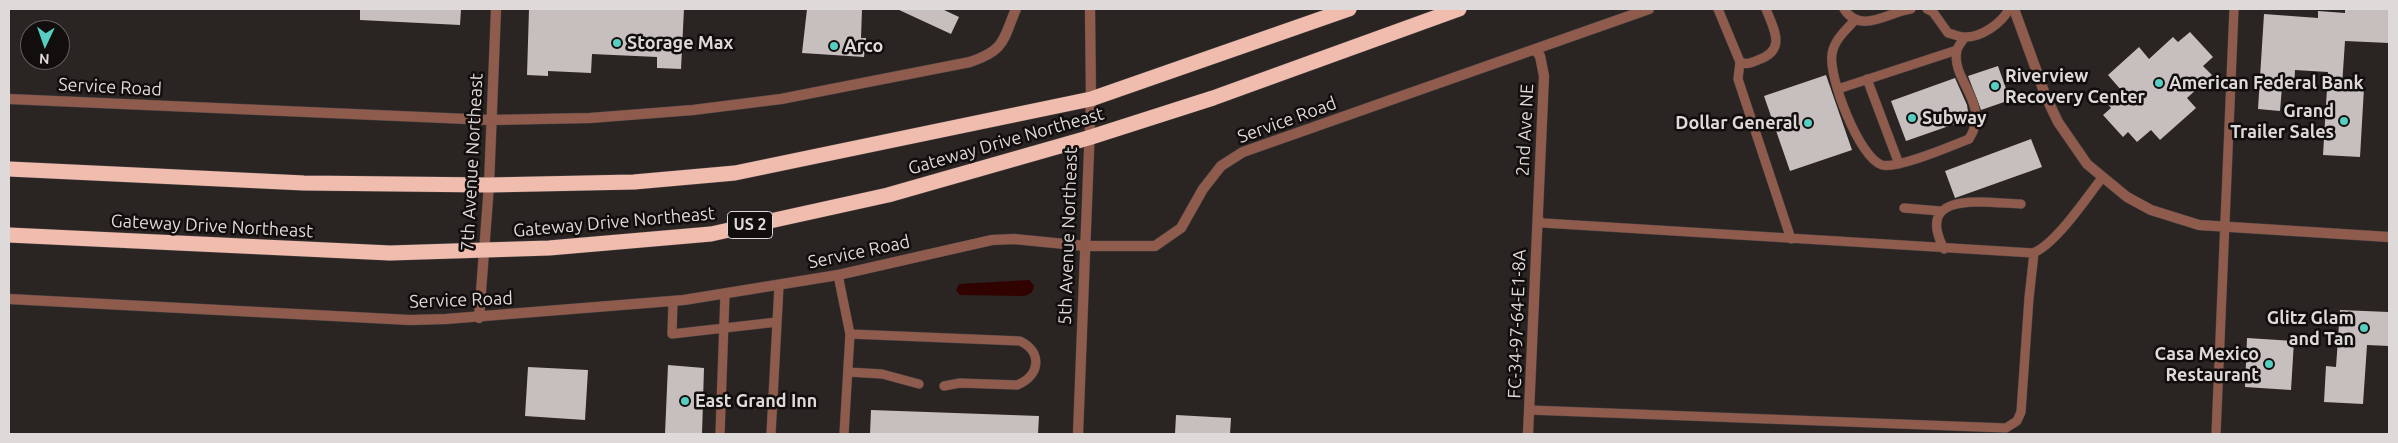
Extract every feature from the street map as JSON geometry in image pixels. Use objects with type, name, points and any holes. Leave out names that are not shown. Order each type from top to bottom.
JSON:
[{"type":"highway","name":"Gateway Drive Northeast","points":[[9,169],[304,183],[490,186],[634,182],[735,173],[875,146],[1091,99],[1350,9]]},
{"type":"highway","name":"Gateway Drive Northeast","points":[[9,235],[390,253],[483,252],[558,248],[711,234],[888,195],[1088,138],[1213,98],[1459,9]]},
{"type":"street","name":"7th Avenue Northeast","points":[[479,318],[490,186],[490,120],[496,9]]},
{"type":"street","name":"Service Road","points":[[9,99],[490,120],[590,118],[693,110],[781,99],[970,62],[992,52],[1006,37],[1016,9]]},
{"type":"street","name":"5th Avenue Northeast","points":[[1078,434],[1091,99],[1090,9]]},
{"type":"street","name":"Service Road","points":[[9,299],[410,320],[479,318],[672,302],[779,286],[838,275],[992,240],[1014,239],[1085,246],[1155,246],[1181,228],[1203,188],[1221,166],[1243,152],[1649,9]]},
{"type":"street","points":[[2014,9],[2046,97],[2058,122],[2087,164],[2127,197],[2150,210],[2199,225],[2389,238]]},
{"type":"street","name":"2nd Ave NE","points":[[1534,49],[1540,56],[1544,76],[1538,216]]},
{"type":"street","name":"FC-34-97-64-E1-8A","points":[[1528,434],[1538,216]]},
{"type":"lane","points":[[1718,9],[1740,62],[1738,79],[1791,239]]},
{"type":"lane","points":[[1740,62],[1746,64],[1768,57],[1776,47],[1776,38],[1766,9]]},
{"type":"lane","points":[[1844,9],[1855,20],[1871,22],[1911,9]]},
{"type":"lane","points":[[1927,9],[1933,12],[1948,33],[1965,37],[1987,30],[1999,22],[2009,9]]},
{"type":"lane","points":[[2216,434],[2223,228],[2234,9]]},
{"type":"lane","points":[[1855,20],[1836,41],[1832,54],[1832,72],[1857,140],[1872,159],[1882,164],[1899,164],[1969,139],[1973,134],[1977,115],[1957,64],[1957,50],[1965,37]]},
{"type":"lane","points":[[1838,89],[1957,50]]},
{"type":"lane","points":[[1867,79],[1899,164]]},
{"type":"lane","points":[[1538,216],[1539,220],[1543,223],[2034,253],[2053,238],[2102,178]]},
{"type":"lane","points":[[1944,249],[1937,229],[1940,211],[1947,205],[1962,202],[2021,204]]},
{"type":"lane","points":[[1904,208],[1940,211]]},
{"type":"lane","points":[[1529,410],[2006,428],[2017,421],[2021,412],[2034,253]]},
{"type":"lane","points":[[838,275],[850,334],[844,434]]},
{"type":"lane","points":[[771,434],[779,286]]},
{"type":"lane","points":[[720,434],[726,294]]},
{"type":"lane","points":[[672,302],[672,334],[777,322]]},
{"type":"lane","points":[[850,334],[1020,341],[1029,345],[1035,354],[1035,366],[1032,376],[1026,382],[1017,385],[960,383],[944,386]]},
{"type":"lane","points":[[848,372],[882,374],[919,384]]},
{"type":"shaded area","points":[[1029,280],[1034,285],[1033,289],[1024,296],[960,295],[956,290],[959,284]]},
{"type":"building","points":[[360,9],[461,9],[460,25],[360,20]]},
{"type":"building","points":[[529,9],[684,9],[681,69],[657,68],[657,57],[592,54],[591,73],[548,71],[548,76],[527,75]]},
{"type":"building","points":[[807,9],[862,9],[861,38],[866,38],[864,57],[802,53]]},
{"type":"building","name":"Arco","points":[[897,9],[942,9],[959,17],[951,34]]},
{"type":"building","points":[[2345,9],[2389,9],[2389,43],[2345,41],[2342,86],[2364,88],[2360,157],[2323,155],[2328,72],[2295,70],[2294,88],[2282,87],[2280,111],[2258,109],[2264,14],[2318,18],[2318,11],[2345,13]]},
{"type":"building","name":"American Federal Bank","points":[[2190,32],[2213,57],[2203,66],[2212,75],[2187,98],[2196,108],[2160,140],[2151,130],[2137,142],[2128,132],[2123,137],[2103,115],[2111,108],[2107,103],[2121,90],[2108,75],[2139,47],[2149,59],[2173,37],[2178,42]]},
{"type":"building","name":"Riverview Recovery Center","points":[[1998,66],[2010,100],[1981,110],[1968,76]]},
{"type":"building","name":"Dollar General","points":[[1826,75],[1852,150],[1790,171],[1764,96]]},
{"type":"building","points":[[1955,78],[1967,105],[1969,119],[1906,141],[1891,101]]},
{"type":"building","points":[[2031,139],[2042,167],[1955,198],[1945,171]]},
{"type":"building","points":[[2340,310],[2389,312],[2389,346],[2367,345],[2363,404],[2324,402],[2326,366],[2336,367]]},
{"type":"building","name":"Casa Mexico Restaurant","points":[[2247,338],[2294,341],[2291,390],[2245,387]]},
{"type":"building","name":"East Grand Inn","points":[[668,365],[704,368],[702,434],[665,434]]},
{"type":"building","points":[[528,367],[588,370],[585,420],[525,416]]},
{"type":"building","points":[[871,410],[1039,416],[1038,434],[870,434]]},
{"type":"building","points":[[1176,415],[1231,418],[1230,434],[1175,434]]},
{"type":"place","name":"Storage Max","points":[[617,43]]},
{"type":"place","name":"Arco","points":[[834,46]]},
{"type":"place","name":"American Federal Bank","points":[[2159,83]]},
{"type":"place","name":"Riverview Recovery Center","points":[[1995,86]]},
{"type":"place","name":"Subway","points":[[1912,118]]},
{"type":"place","name":"Grand Trailer Sales","points":[[2344,121]]},
{"type":"place","name":"Dollar General","points":[[1808,123]]},
{"type":"place","name":"Glitz Glam and Tan","points":[[2364,328]]},
{"type":"place","name":"Casa Mexico Restaurant","points":[[2269,364]]},
{"type":"place","name":"East Grand Inn","points":[[685,401]]}]
